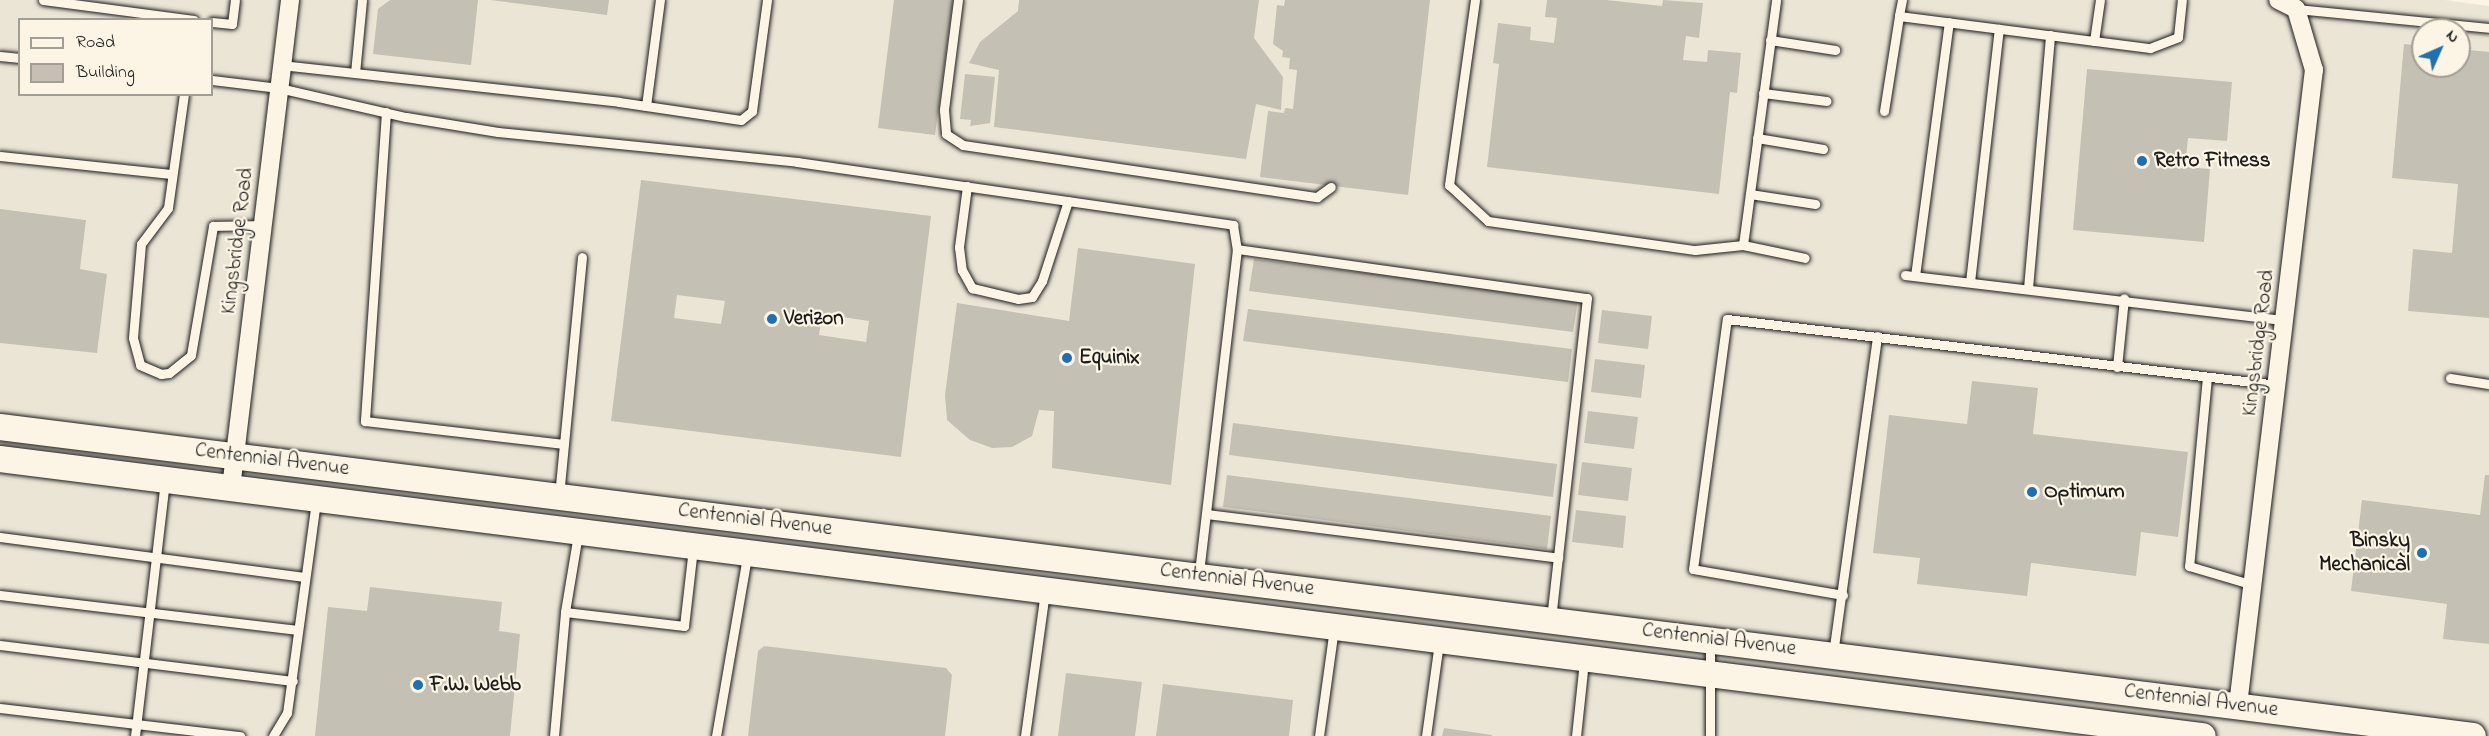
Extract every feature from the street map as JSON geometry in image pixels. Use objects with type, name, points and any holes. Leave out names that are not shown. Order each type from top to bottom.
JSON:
[{"type":"main road","name":"Centennial Avenue","points":[[0,427],[1833,654],[2474,736]]},
{"type":"main road","name":"Centennial Avenue","points":[[0,459],[1708,676],[2086,729],[2185,735]]},
{"type":"street","name":"Kingsbridge Road","points":[[231,488],[290,0]]},
{"type":"street","points":[[2278,0],[2296,9]]},
{"type":"street","name":"Kingsbridge Road","points":[[2238,705],[2314,70],[2296,9]]},
{"type":"lane","points":[[43,0],[179,18]]},
{"type":"lane","points":[[213,22],[232,24],[235,0]]},
{"type":"lane","points":[[355,73],[362,0]]},
{"type":"lane","points":[[646,106],[660,0]]},
{"type":"lane","points":[[281,65],[646,106],[741,120],[752,111],[767,0]]},
{"type":"lane","points":[[958,0],[944,110],[946,134],[963,145],[1317,197],[1331,187]]},
{"type":"lane","points":[[1476,0],[1449,184],[1488,221],[1695,250],[1743,245],[1805,258]]},
{"type":"lane","points":[[1743,245],[1776,0]]},
{"type":"lane","points":[[1884,111],[1902,0]]},
{"type":"lane","points":[[2094,41],[2100,0]]},
{"type":"lane","points":[[1899,16],[2150,48],[2178,37],[2182,0]]},
{"type":"lane","points":[[2296,9],[2489,27]]},
{"type":"lane","points":[[1949,22],[1910,275],[2124,298],[2284,320]]},
{"type":"lane","points":[[1970,282],[1999,29]]},
{"type":"lane","points":[[2028,288],[2050,35]]},
{"type":"lane","points":[[1770,40],[1834,50]]},
{"type":"lane","points":[[0,56],[18,58]]},
{"type":"lane","points":[[213,80],[279,88],[386,112],[498,132],[797,162],[1233,225],[1236,249],[1199,576]]},
{"type":"lane","points":[[1763,93],[1827,101]]},
{"type":"lane","points":[[184,96],[168,208],[141,244],[133,338],[140,366],[161,374],[169,373],[191,355],[213,226],[262,225]]},
{"type":"lane","points":[[386,112],[364,421],[564,444]]},
{"type":"lane","points":[[1757,138],[1823,149]]},
{"type":"lane","points":[[0,156],[171,174]]},
{"type":"lane","points":[[968,186],[959,247],[962,270],[972,288],[1018,299],[1032,297],[1042,281],[1068,201]]},
{"type":"lane","points":[[1749,194],[1815,204]]},
{"type":"lane","points":[[1236,249],[1587,298],[1551,620]]},
{"type":"lane","points":[[559,496],[582,257]]},
{"type":"lane","points":[[2117,367],[2124,298]]},
{"type":"lane","points":[[1843,595],[1692,569],[1727,319],[2277,385]]},
{"type":"lane","points":[[1833,654],[1843,595],[1877,336]]},
{"type":"lane","points":[[2207,377],[2189,566],[2253,585]]},
{"type":"lane","points":[[2450,378],[2489,384]]},
{"type":"lane","points":[[135,736],[165,480]]},
{"type":"lane","points":[[273,736],[287,713],[304,577],[317,499]]},
{"type":"lane","points":[[1207,514],[1558,558]]},
{"type":"lane","points":[[554,736],[565,612],[579,532]]},
{"type":"lane","points":[[0,537],[304,577]]},
{"type":"lane","points":[[565,612],[684,626],[693,547]]},
{"type":"lane","points":[[716,736],[747,553]]},
{"type":"lane","points":[[1025,736],[1045,591]]},
{"type":"lane","points":[[0,595],[298,630]]},
{"type":"lane","points":[[1319,736],[1334,628]]},
{"type":"lane","points":[[1710,639],[1708,676],[1710,736]]},
{"type":"lane","points":[[1426,736],[1439,642]]},
{"type":"lane","points":[[0,645],[292,681]]},
{"type":"lane","points":[[1576,736],[1584,660]]},
{"type":"lane","points":[[0,708],[240,736]]},
{"type":"shaded area","points":[[0,0],[2445,0],[2489,6],[2489,736],[0,736]]},
{"type":"building","points":[[390,0],[478,0],[471,65],[373,54],[378,9]]},
{"type":"building","points":[[490,0],[609,0],[607,15]]},
{"type":"building","points":[[894,0],[953,0],[935,135],[878,128]]},
{"type":"building","points":[[1019,0],[1259,0],[1254,38],[1283,77],[1281,110],[1256,104],[1246,159],[994,127],[999,70],[969,63],[980,42],[1018,11]]},
{"type":"building","points":[[1285,0],[1430,0],[1408,195],[1260,177],[1268,111],[1284,113],[1285,108],[1293,109],[1297,70],[1289,69],[1290,58],[1282,57],[1283,51],[1273,44],[1277,5],[1284,6]]},
{"type":"building","points":[[1547,0],[1606,0],[1662,6],[1663,0],[1703,3],[1699,38],[1686,36],[1683,60],[1707,62],[1708,50],[1741,53],[1737,93],[1730,92],[1719,194],[1487,167],[1499,64],[1493,63],[1498,23],[1531,27],[1530,40],[1554,43],[1557,18],[1545,17]]},
{"type":"building","points":[[2404,44],[2411,45],[2411,78],[2471,78],[2471,50],[2489,52],[2489,318],[2408,311],[2413,249],[2452,253],[2458,184],[2392,178]]},
{"type":"building","points":[[2087,69],[2232,82],[2227,141],[2188,138],[2185,167],[2210,169],[2204,242],[2073,230]]},
{"type":"building","points":[[965,74],[995,77],[990,123],[970,126],[971,120],[960,119]]},
{"type":"building","name":"Verizon","points":[[641,180],[931,216],[901,457],[611,421]],"holes":[[[677,295],[725,301],[721,324],[674,318]],[[822,314],[869,321],[866,342],[819,335]]]},
{"type":"building","points":[[0,209],[86,220],[80,269],[107,274],[97,353],[0,343]]},
{"type":"building","name":"Equinix","points":[[1078,248],[1195,264],[1171,485],[1052,468],[1054,411],[1039,410],[1032,436],[1012,447],[992,448],[970,440],[947,420],[945,395],[957,303],[1069,321]]},
{"type":"building","points":[[1254,259],[1578,300],[1573,332],[1249,291]]},
{"type":"building","points":[[1248,309],[1572,349],[1568,382],[1243,341]]},
{"type":"building","points":[[1602,310],[1652,316],[1648,349],[1598,343]]},
{"type":"building","points":[[1595,359],[1645,365],[1641,398],[1591,392]]},
{"type":"building","name":"Optimum","points":[[1972,381],[2038,388],[2033,434],[2188,452],[2178,537],[2141,532],[2136,576],[2031,563],[2027,596],[1917,584],[1920,558],[1873,553],[1889,415],[1967,424]]},
{"type":"building","points":[[1588,411],[1638,417],[1634,449],[1584,443]]},
{"type":"building","points":[[1233,423],[1557,464],[1553,497],[1229,455]]},
{"type":"building","points":[[1582,462],[1632,468],[1628,501],[1578,495]]},
{"type":"building","points":[[1227,475],[1551,516],[1547,549],[1223,507]]},
{"type":"building","name":"Binsky Mechanical","points":[[2485,475],[2489,475],[2489,644],[2443,639],[2447,604],[2351,591],[2362,500],[2480,515]]},
{"type":"building","points":[[1576,510],[1626,516],[1623,548],[1572,542]]},
{"type":"building","name":"F.W. Webb","points":[[370,587],[502,602],[499,631],[520,634],[510,736],[315,736],[328,607],[367,611]]},
{"type":"building","points":[[764,646],[946,668],[952,675],[945,736],[748,736],[758,651]]},
{"type":"building","points":[[1066,673],[1142,682],[1135,736],[1058,736]]},
{"type":"building","points":[[1163,684],[1293,700],[1289,736],[1156,736]]},
{"type":"building","points":[[1444,728],[1492,735],[1492,736],[1442,736]]},
{"type":"place","name":"Retro Fitness","points":[[2142,161]]},
{"type":"place","name":"Verizon","points":[[772,319]]},
{"type":"place","name":"Equinix","points":[[1067,358]]},
{"type":"place","name":"Optimum","points":[[2032,492]]},
{"type":"place","name":"Binsky Mechanical","points":[[2422,553]]},
{"type":"place","name":"F.W. Webb","points":[[418,685]]}]
